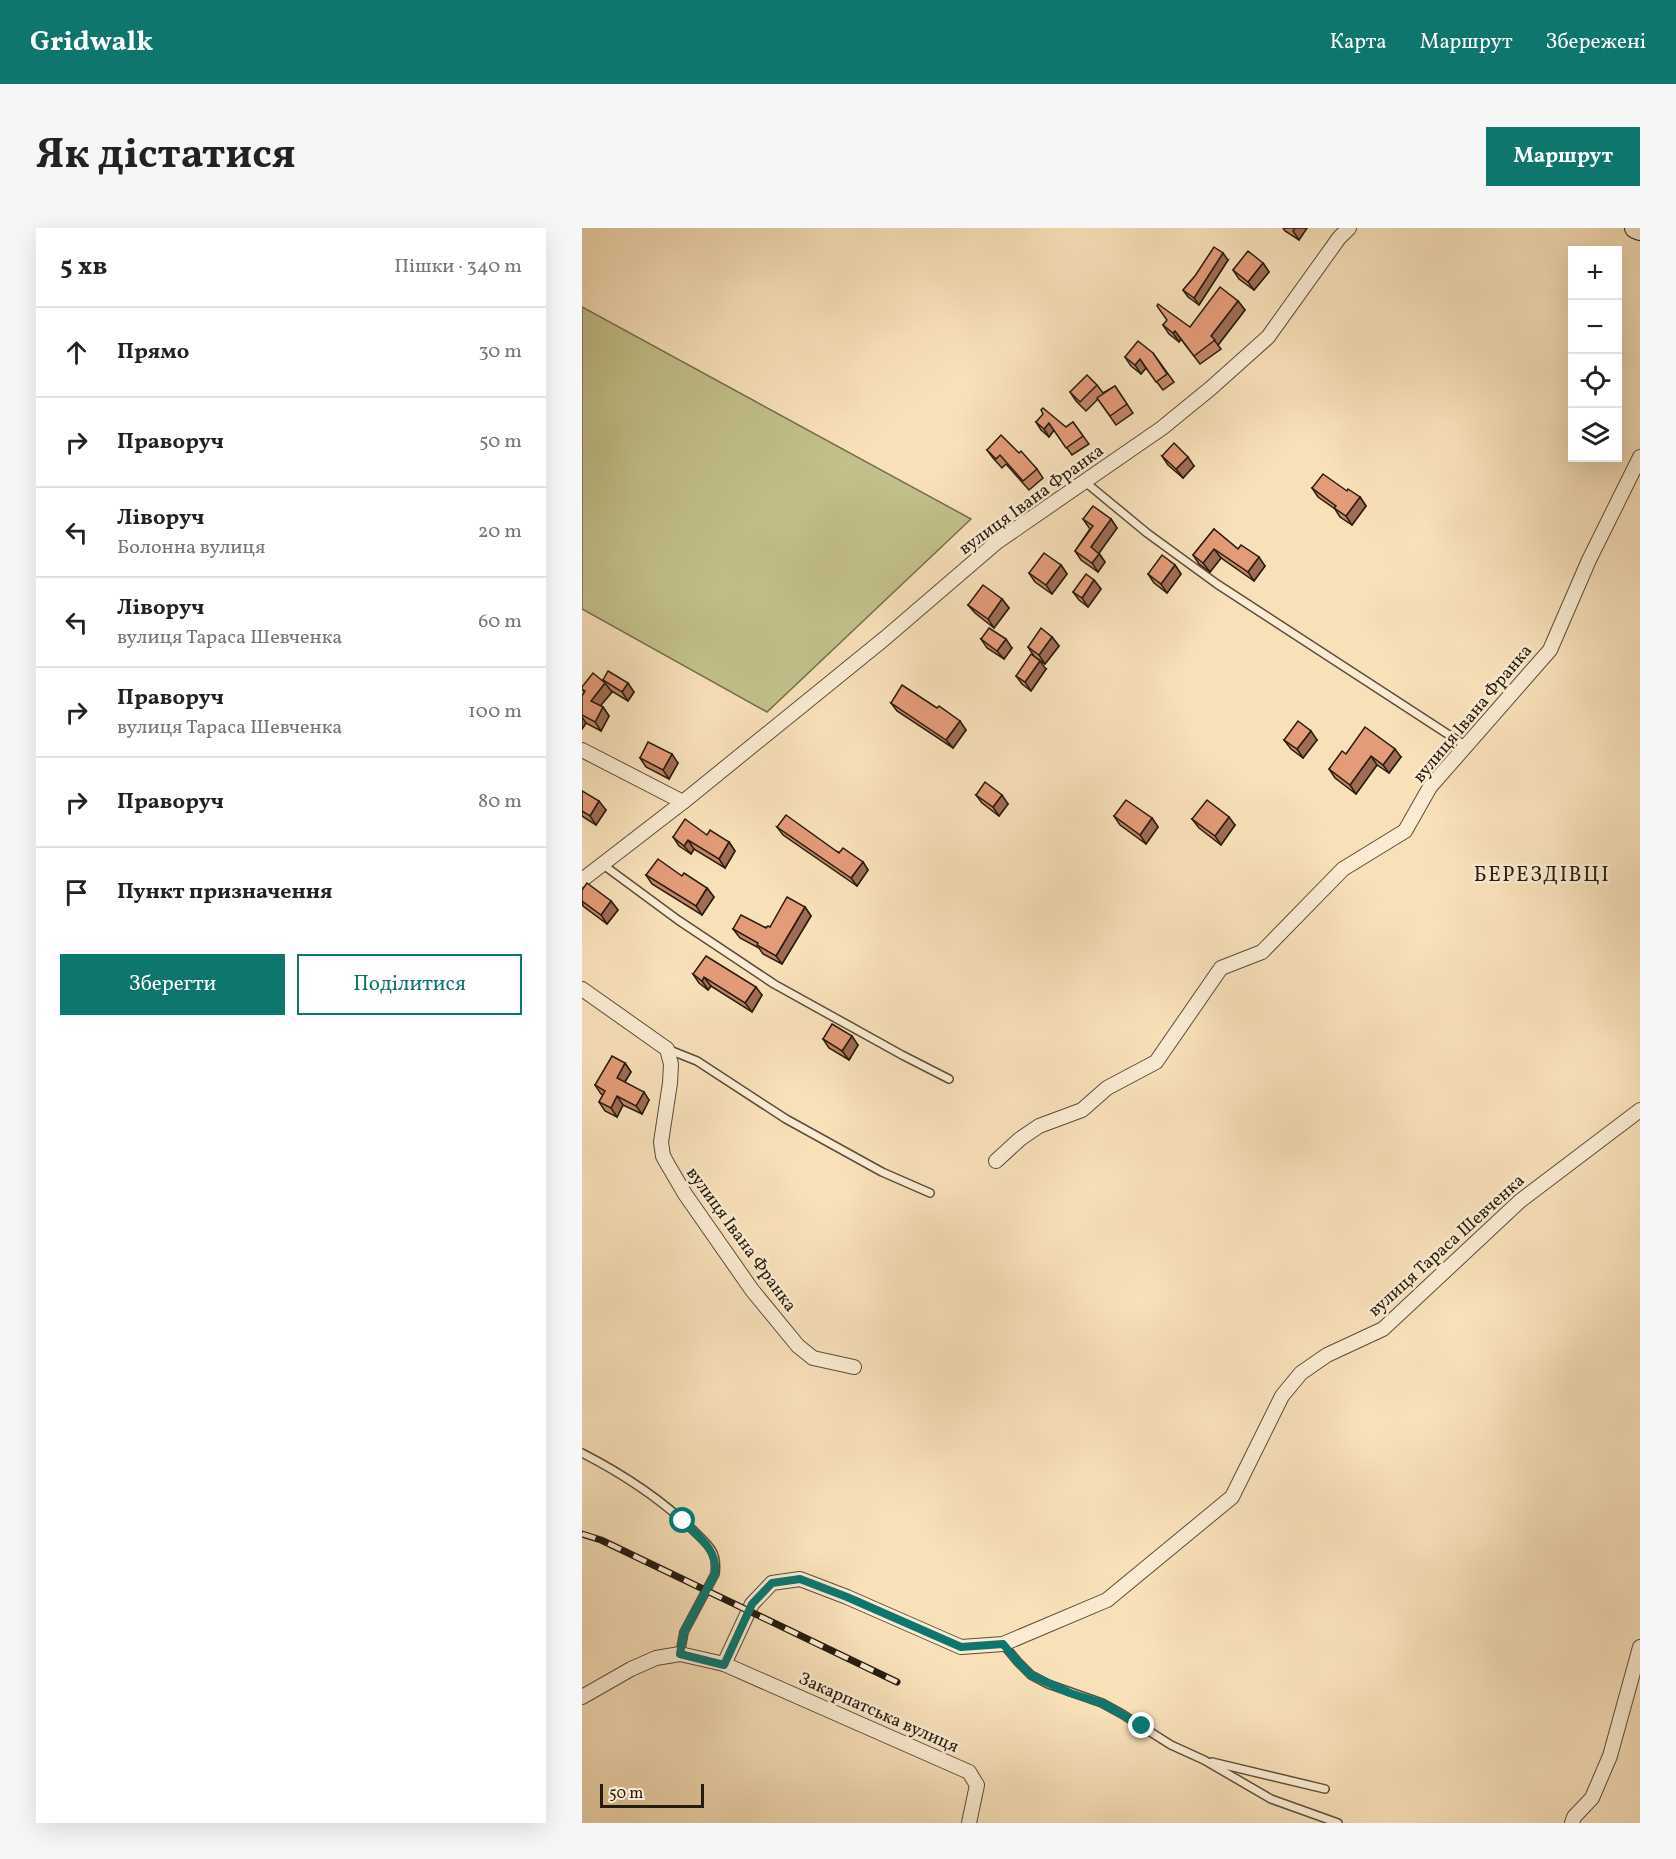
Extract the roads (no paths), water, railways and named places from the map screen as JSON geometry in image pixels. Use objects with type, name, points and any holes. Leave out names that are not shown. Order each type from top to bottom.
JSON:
[{"type":"main road","points":[[1635,228],[1640,230]]},
{"type":"street","name":"вулиця Івана Франка","points":[[582,880],[683,802],[884,639],[997,542],[1162,428],[1211,388],[1268,337],[1339,238],[1349,228]]},
{"type":"street","name":"вулиця Івана Франка","points":[[996,1161],[1020,1139],[1039,1126],[1082,1110],[1107,1088],[1156,1062],[1221,968],[1262,952],[1343,869],[1405,831],[1430,787],[1550,650],[1588,560],[1640,457]]},
{"type":"street","points":[[582,750],[683,802]]},
{"type":"street","points":[[582,990],[667,1049]]},
{"type":"street","name":"вулиця Івана Франка","points":[[667,1049],[671,1064],[670,1083],[661,1142],[663,1156],[685,1194],[752,1290],[798,1346],[813,1358],[854,1367]]},
{"type":"street","name":"вулиця Тараса Шевченка","points":[[724,1665],[752,1604],[772,1583],[800,1579],[961,1647],[1003,1644],[1107,1600],[1232,1497],[1282,1396],[1301,1373],[1327,1355],[1383,1329],[1520,1201],[1640,1110]]},
{"type":"street","points":[[1572,1823],[1574,1817],[1592,1798],[1610,1756],[1640,1647]]},
{"type":"street","points":[[582,1697],[639,1665],[656,1658],[680,1654]]},
{"type":"street","name":"Закарпатська вулиця","points":[[680,1654],[724,1665],[969,1772],[976,1785],[969,1823]]},
{"type":"lane","points":[[1084,481],[1147,533],[1217,584],[1466,746]]},
{"type":"lane","points":[[602,864],[678,920],[774,984],[950,1079]]},
{"type":"lane","points":[[667,1049],[697,1061],[786,1119],[873,1167],[930,1193]]},
{"type":"lane","points":[[582,1453],[603,1463],[645,1491],[683,1521],[713,1552],[716,1564],[715,1574],[684,1632],[680,1654]]},
{"type":"lane","points":[[1003,1644],[1031,1675],[1070,1693],[1102,1703],[1171,1745],[1203,1760],[1249,1788],[1338,1823]]},
{"type":"lane","points":[[1203,1760],[1325,1789]]},
{"type":"railway","points":[[582,1534],[601,1540],[897,1682]]},
{"type":"district","name":"БЕРЕЗДІВЦІ","points":[[1542,874]]}]
